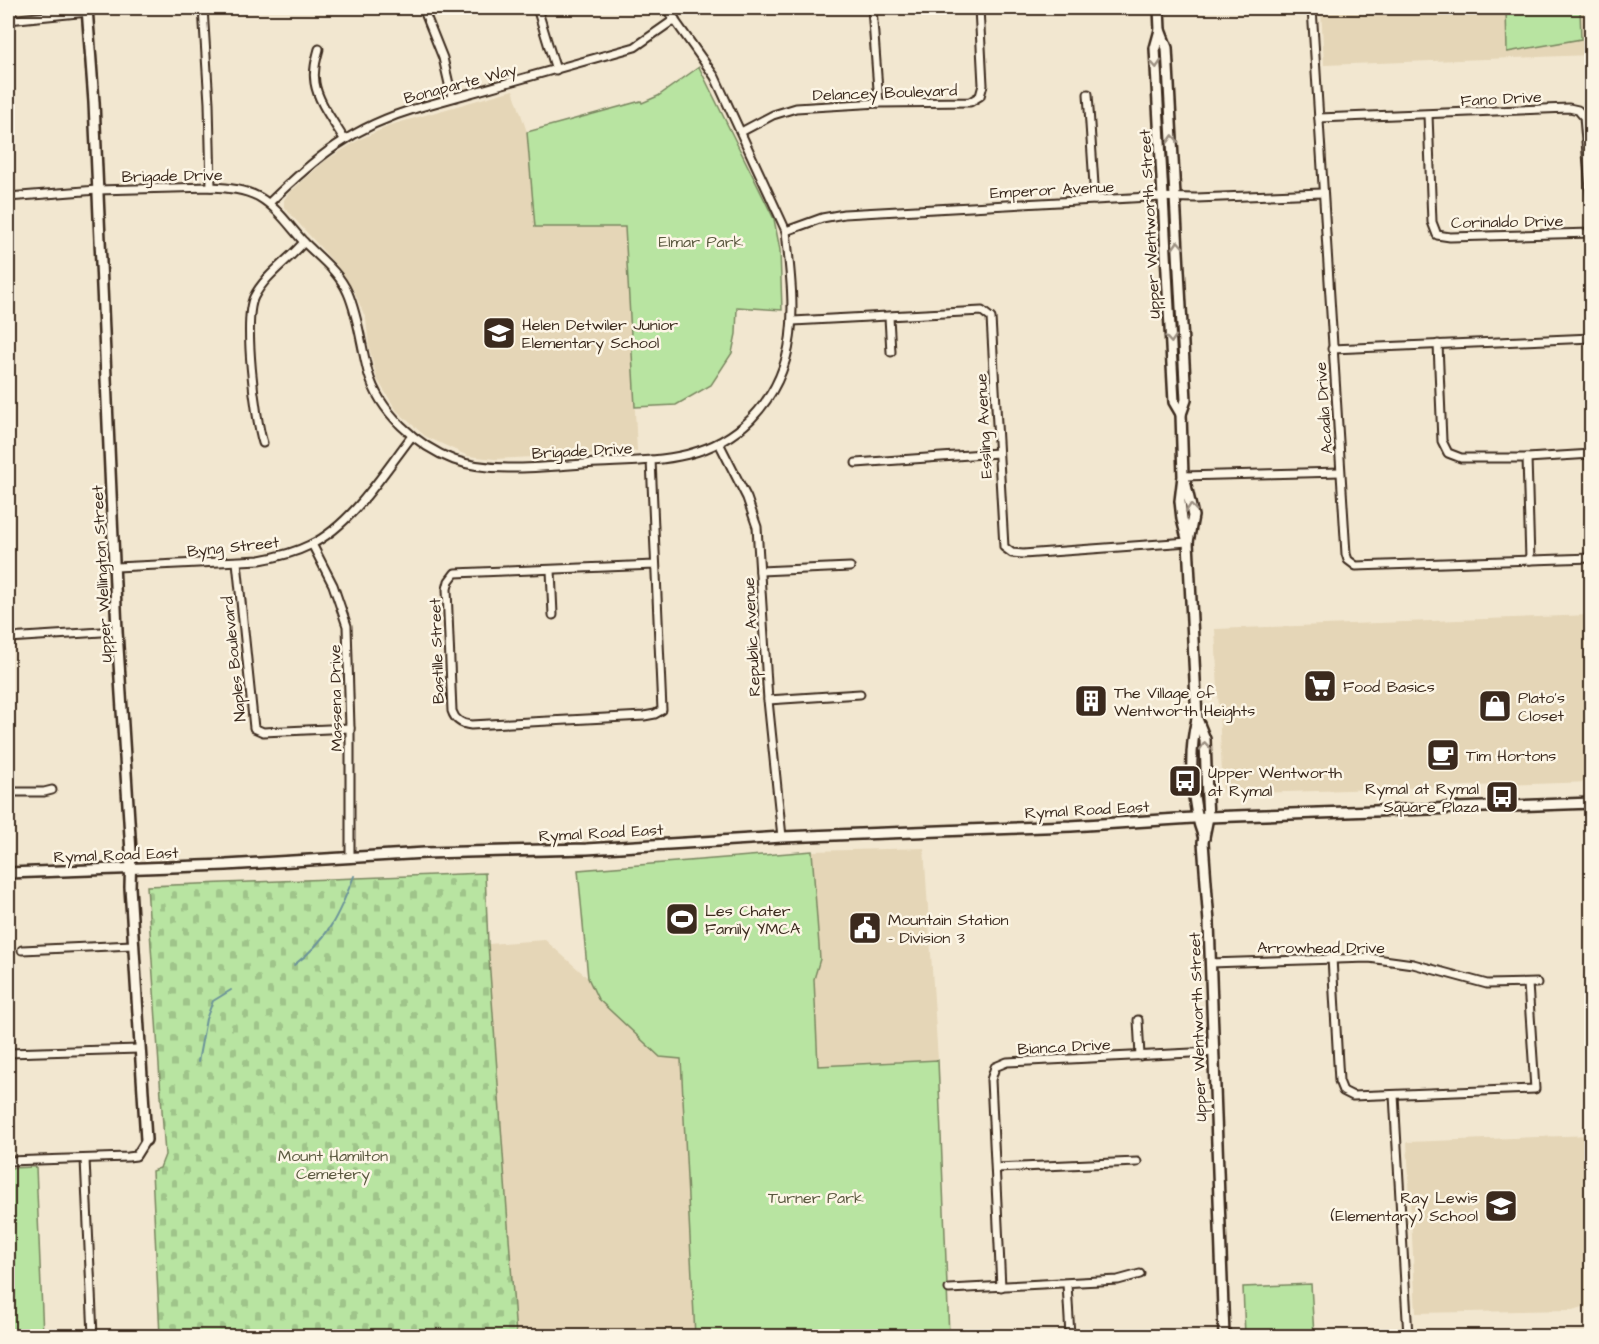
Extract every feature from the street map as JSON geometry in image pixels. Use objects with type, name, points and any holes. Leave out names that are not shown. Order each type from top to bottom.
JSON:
[{"type":"main road","name":"Upper Wentworth Street","points":[[1159,8],[1160,30],[1155,48],[1162,197],[1174,402],[1181,414]]},
{"type":"main road","name":"Upper Wellington Street","points":[[88,10],[133,945],[146,1140]]},
{"type":"main road","name":"Upper Wentworth Street","points":[[1160,30],[1167,48],[1186,400],[1181,414],[1184,476],[1193,516],[1188,542],[1197,719],[1191,741],[1196,818]]},
{"type":"main road","name":"Upper Wentworth Street","points":[[1197,719],[1205,739],[1208,817],[1204,838],[1224,1336]]},
{"type":"main road","name":"Rymal Road East","points":[[8,873],[130,869],[425,853],[587,849],[782,837],[1071,826],[1208,817],[1592,803]]},
{"type":"main road","points":[[1196,818],[1204,838]]},
{"type":"street","points":[[203,8],[211,187]]},
{"type":"street","points":[[423,8],[443,58],[452,97]]},
{"type":"street","points":[[537,8],[556,70]]},
{"type":"street","name":"Brigade Drive","points":[[8,196],[97,190],[211,187],[243,191],[269,203],[304,242],[326,262],[347,291],[361,332],[368,374],[377,395],[391,415],[412,436],[455,460],[488,467],[651,460],[691,454],[719,443],[747,423],[760,409],[782,374],[791,341],[792,321],[786,231],[708,65],[666,8]]},
{"type":"street","points":[[872,8],[879,103]]},
{"type":"street","name":"Delancey Boulevard","points":[[741,132],[774,115],[796,108],[879,103],[962,104],[970,102],[980,96],[983,85],[978,8]]},
{"type":"street","name":"Acadia Drive","points":[[1312,8],[1340,472],[1348,560],[1356,566],[1592,558]]},
{"type":"street","points":[[8,19],[88,10]]},
{"type":"street","name":"Bonaparte Way","points":[[269,203],[306,169],[344,139],[389,116],[635,47],[675,19]]},
{"type":"street","points":[[319,49],[314,71],[315,84],[319,96],[344,139]]},
{"type":"street","points":[[1088,94],[1095,200]]},
{"type":"street","name":"Fano Drive","points":[[1319,118],[1569,108],[1578,110],[1584,117],[1592,214]]},
{"type":"street","name":"Corinaldo Drive","points":[[1428,115],[1432,222],[1437,235],[1450,237],[1592,233]]},
{"type":"street","name":"Emperor Avenue","points":[[786,231],[822,218],[844,214],[1162,197],[1322,193]]},
{"type":"street","points":[[263,444],[254,400],[249,322],[253,298],[264,283],[304,242]]},
{"type":"street","name":"Essling Avenue","points":[[792,321],[982,311],[991,318],[1004,547],[1012,553],[1023,554],[1188,542]]},
{"type":"street","points":[[889,317],[891,352]]},
{"type":"street","points":[[1332,349],[1592,338]]},
{"type":"street","points":[[1438,344],[1443,441],[1448,453],[1461,458],[1527,458],[1592,454]]},
{"type":"street","name":"Byng Street","points":[[116,567],[237,562],[279,556],[312,544],[349,515],[412,436]]},
{"type":"street","name":"Republic Avenue","points":[[719,443],[753,512],[758,534],[768,700],[782,837]]},
{"type":"street","points":[[856,463],[998,453]]},
{"type":"street","points":[[1527,458],[1530,560]]},
{"type":"street","name":"Bastille Street","points":[[651,460],[662,710],[644,716],[462,724],[454,717],[447,589],[449,580],[455,573],[655,565]]},
{"type":"street","points":[[1184,476],[1340,472]]},
{"type":"street","name":"Massena Drive","points":[[312,544],[333,585],[347,626],[350,858]]},
{"type":"street","name":"Naples Boulevard","points":[[237,562],[254,728],[263,732],[350,728]]},
{"type":"street","points":[[760,571],[850,567]]},
{"type":"street","points":[[551,570],[553,615]]},
{"type":"street","points":[[8,638],[117,631]]},
{"type":"street","points":[[768,700],[860,694]]},
{"type":"street","points":[[8,792],[52,790]]},
{"type":"street","points":[[22,950],[133,945]]},
{"type":"street","points":[[1332,958],[1342,1089],[1346,1094],[1353,1096],[1535,1089],[1528,984]]},
{"type":"street","name":"Arrowhead Drive","points":[[1210,963],[1369,958],[1401,962],[1476,982],[1537,983]]},
{"type":"street","points":[[1138,1020],[1140,1056]]},
{"type":"street","points":[[8,1053],[139,1049]]},
{"type":"street","name":"Bianca Drive","points":[[1001,1287],[991,1080],[993,1070],[997,1065],[1007,1062],[1212,1052]]},
{"type":"street","points":[[1394,1095],[1408,1336]]},
{"type":"street","points":[[8,1161],[136,1156],[146,1140]]},
{"type":"street","points":[[85,1159],[93,1336]]},
{"type":"street","points":[[996,1168],[1137,1162]]},
{"type":"street","points":[[949,1289],[1118,1280],[1140,1274]]},
{"type":"street","points":[[1067,1284],[1070,1336]]},
{"type":"shaded area","points":[[1321,8],[1591,8],[1591,55],[1324,65]]},
{"type":"shaded area","name":"Helen Detwiler Junior Elementary School","points":[[513,90],[527,132],[535,227],[626,227],[637,451],[495,459],[468,456],[425,436],[397,411],[377,379],[369,347],[366,319],[354,291],[337,266],[284,207],[284,200],[288,194],[325,161],[360,139],[394,124]]},
{"type":"shaded area","points":[[1591,615],[1591,782],[1223,794],[1215,629]]},
{"type":"shaded area","points":[[924,848],[938,1060],[818,1067],[814,979],[820,959],[812,851]]},
{"type":"shaded area","points":[[545,940],[588,978],[598,999],[681,1059],[695,1336],[516,1336],[488,944]]},
{"type":"shaded area","name":"Ray Lewis (Elementary) School","points":[[1591,1135],[1591,1305],[1572,1310],[1416,1313],[1407,1142]]},
{"type":"green space","points":[[1506,8],[1580,8],[1581,39],[1507,52]]},
{"type":"green space","name":"Elmar Park","points":[[699,67],[774,219],[780,250],[782,310],[737,307],[736,334],[732,353],[711,385],[676,405],[635,407],[625,227],[535,227],[527,132],[641,101],[642,103],[658,96]]},
{"type":"green space","name":"Turner Park","points":[[812,851],[820,959],[814,979],[818,1066],[938,1060],[949,1336],[695,1336],[681,1059],[660,1057],[598,999],[588,978],[578,870]]},
{"type":"green space","name":"Mount Hamilton Cemetery","points":[[485,873],[516,1336],[160,1336],[152,1171],[160,1168],[165,1155],[147,886]]},
{"type":"green space","points":[[36,1167],[43,1336],[8,1336],[8,1168]]},
{"type":"green space","points":[[1311,1284],[1314,1336],[1245,1336],[1243,1287]]},
{"type":"waterway","points":[[294,965],[306,956],[324,936],[354,876]]},
{"type":"waterway","points":[[198,1062],[206,1019],[213,1001],[231,990]]},
{"type":"place","name":"Helen Detwiler Junior Elementary School","points":[[499,333]]},
{"type":"place","name":"Food Basics","points":[[1320,686]]},
{"type":"place","name":"The Village of Wentworth Heights","points":[[1091,701]]},
{"type":"place","name":"Plato's Closet","points":[[1495,706]]},
{"type":"place","name":"Tim Hortons","points":[[1443,755]]},
{"type":"place","name":"Upper Wentworth at Rymal","points":[[1185,781]]},
{"type":"place","name":"Rymal at Rymal Square Plaza","points":[[1502,797]]},
{"type":"place","name":"Les Chater Family YMCA","points":[[682,919]]},
{"type":"place","name":"Mountain Station - Division 3","points":[[865,928]]},
{"type":"place","name":"Ray Lewis (Elementary) School","points":[[1501,1206]]}]
